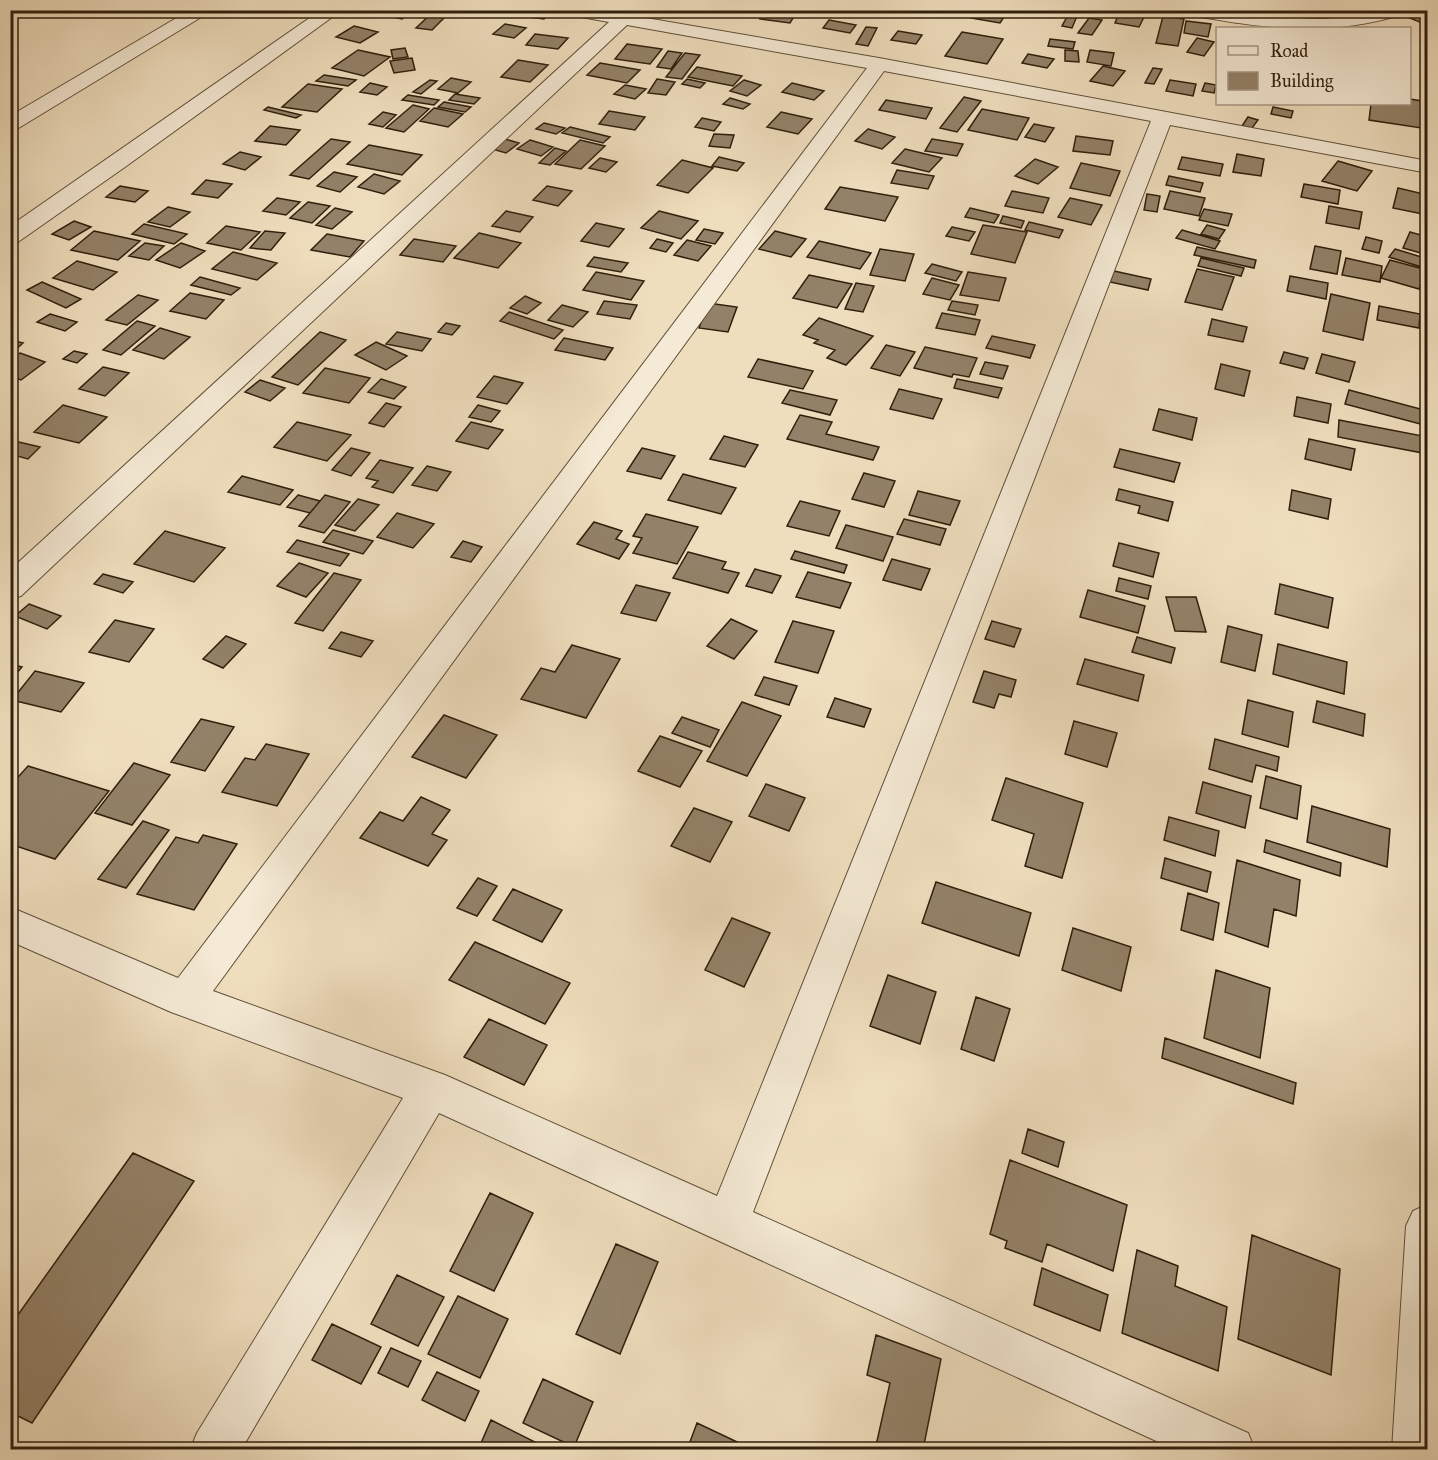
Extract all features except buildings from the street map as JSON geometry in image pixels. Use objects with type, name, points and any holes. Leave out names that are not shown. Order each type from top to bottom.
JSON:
[{"type":"street","points":[[10,125],[204,10]]},
{"type":"street","points":[[10,237],[333,10]]},
{"type":"street","points":[[570,10],[879,64],[1428,167]]},
{"type":"street","points":[[1190,10],[1263,23],[1305,25],[1353,23],[1376,19],[1398,10]]},
{"type":"street","points":[[10,588],[623,19]]},
{"type":"street","points":[[185,999],[879,64]]},
{"type":"street","points":[[727,1224],[1162,118]]},
{"type":"street","points":[[10,923],[185,999],[431,1089],[1231,1449]]},
{"type":"street","points":[[214,1449],[431,1089]]},
{"type":"street","points":[[1416,1449],[1428,1226]]}]
